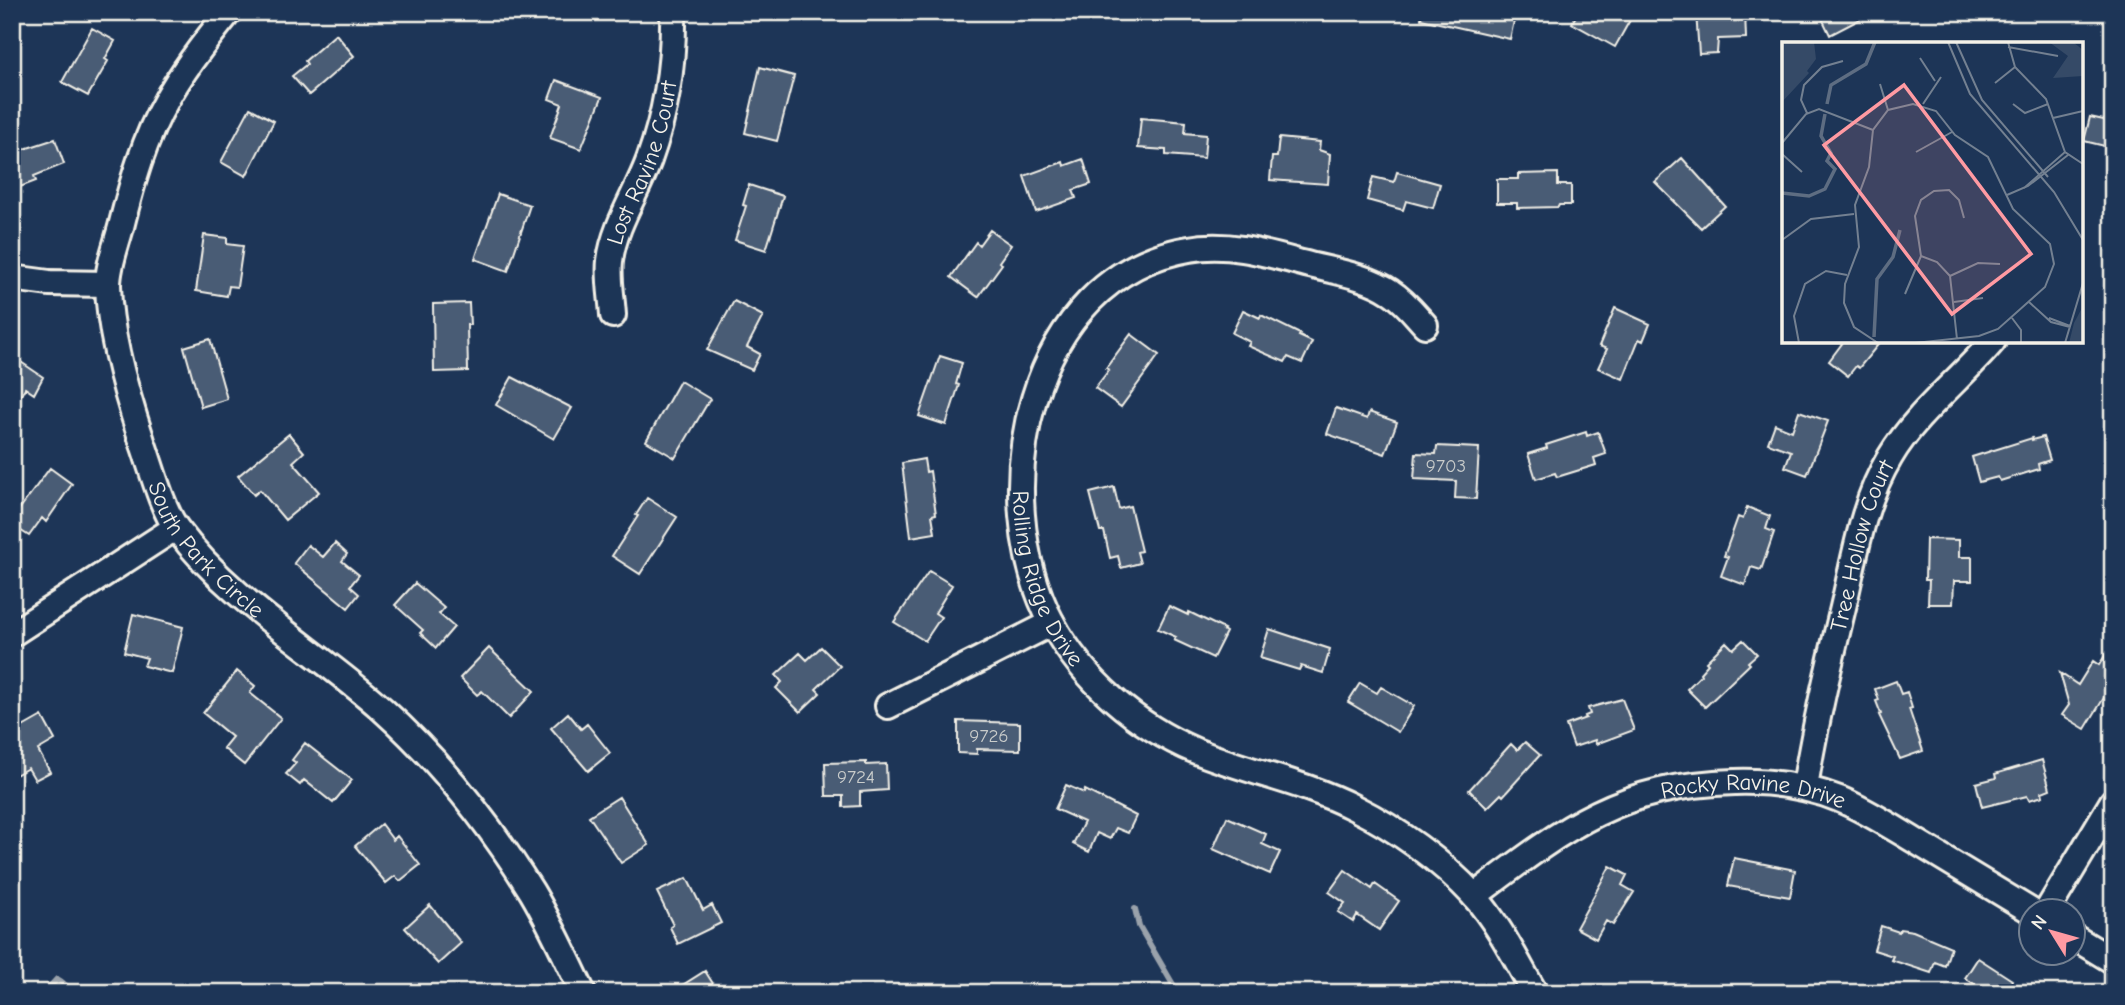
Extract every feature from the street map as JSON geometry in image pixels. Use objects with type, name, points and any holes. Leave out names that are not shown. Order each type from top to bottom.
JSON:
[{"type":"street","name":"South Park Circle","points":[[229,12],[165,101],[133,179],[110,267],[108,284],[114,329],[132,410],[158,486],[175,528],[207,563],[252,606],[383,710],[448,778],[491,832],[532,893],[583,993]]},
{"type":"street","name":"Lost Ravine Court","points":[[613,315],[610,261],[618,232],[649,160],[660,125],[668,90],[673,12]]},
{"type":"street","name":"Rolling Ridge Drive","points":[[1425,325],[1401,299],[1371,282],[1257,251],[1232,247],[1201,247],[1175,251],[1138,265],[1104,285],[1088,300],[1052,353],[1032,405],[1023,456],[1021,499],[1025,542],[1037,588],[1052,623],[1071,652],[1122,707],[1151,728],[1199,752],[1307,787],[1353,807],[1402,836],[1474,896],[1511,950],[1535,993]]},
{"type":"street","points":[[12,278],[49,283],[108,284]]},
{"type":"street","name":"Tree Hollow Court","points":[[1805,788],[1815,729],[1856,548],[1875,484],[1891,455],[1912,426],[1991,343]]},
{"type":"street","points":[[12,634],[175,528]]},
{"type":"street","points":[[888,706],[1052,623]]},
{"type":"street","name":"Rocky Ravine Drive","points":[[1474,896],[1546,841],[1592,814],[1619,802],[1660,790],[1711,783],[1766,782],[1805,788],[1839,799],[1870,814],[2016,902]]},
{"type":"street","points":[[2055,897],[2113,801]]},
{"type":"street","points":[[2086,944],[2113,961]]},
{"type":"building","points":[[1422,12],[1516,12],[1510,39],[1421,19]]},
{"type":"building","points":[[1578,12],[1617,12],[1630,20],[1615,47],[1572,23]]},
{"type":"building","points":[[1696,12],[1745,12],[1746,38],[1718,39],[1717,53],[1699,54]]},
{"type":"building","points":[[1819,12],[1874,12],[1830,35]]},
{"type":"building","points":[[92,28],[115,41],[105,59],[108,61],[88,96],[62,82]]},
{"type":"building","points":[[336,34],[354,56],[309,95],[292,76]]},
{"type":"building","points":[[760,67],[794,76],[777,141],[745,133]]},
{"type":"building","points":[[556,80],[602,97],[581,149],[550,138],[562,104],[549,99]]},
{"type":"building","points":[[250,108],[274,121],[246,176],[221,162]]},
{"type":"building","points":[[2090,117],[2113,122],[2113,148],[2084,141]]},
{"type":"building","points":[[1141,118],[1186,122],[1185,133],[1206,135],[1204,158],[1166,155],[1166,150],[1138,148]]},
{"type":"building","points":[[1279,138],[1320,142],[1319,150],[1330,154],[1328,184],[1270,180],[1272,157],[1277,157]]},
{"type":"building","points":[[55,139],[64,164],[34,176],[36,181],[12,190],[12,153]]},
{"type":"building","points":[[1682,158],[1725,206],[1701,228],[1655,182]]},
{"type":"building","points":[[1083,159],[1091,184],[1073,190],[1076,198],[1036,212],[1024,176],[1063,162],[1064,166]]},
{"type":"building","points":[[1397,172],[1440,184],[1433,208],[1406,201],[1403,210],[1367,200],[1373,177],[1394,182]]},
{"type":"building","points":[[1558,173],[1558,185],[1571,185],[1571,205],[1517,208],[1517,203],[1497,203],[1497,179],[1518,179],[1518,174]]},
{"type":"building","points":[[749,185],[783,196],[766,250],[735,240],[746,206],[743,205]]},
{"type":"building","points":[[498,194],[530,205],[508,271],[475,259]]},
{"type":"building","points":[[990,230],[1011,245],[999,262],[1002,264],[978,297],[951,277],[976,242],[979,245]]},
{"type":"building","points":[[204,235],[227,238],[227,244],[243,246],[237,287],[229,286],[227,296],[196,291]]},
{"type":"building","points":[[734,301],[763,316],[747,347],[760,354],[752,370],[707,350]]},
{"type":"building","points":[[469,303],[468,371],[434,372],[433,304]]},
{"type":"building","points":[[1615,308],[1650,324],[1643,341],[1639,339],[1623,379],[1598,368],[1607,349],[1599,346]]},
{"type":"building","points":[[1243,310],[1260,318],[1261,315],[1312,342],[1302,363],[1288,357],[1285,362],[1248,346],[1250,342],[1232,333]]},
{"type":"building","points":[[1131,334],[1159,355],[1121,407],[1095,388]]},
{"type":"building","points":[[210,339],[227,399],[201,407],[184,347]]},
{"type":"building","points":[[1842,343],[1879,343],[1859,368],[1856,366],[1848,376],[1829,361]]},
{"type":"building","points":[[12,356],[43,377],[34,394],[25,388],[12,410]]},
{"type":"building","points":[[940,356],[962,363],[956,384],[959,385],[946,425],[919,416]]},
{"type":"building","points":[[512,377],[572,408],[554,439],[496,405]]},
{"type":"building","points":[[680,381],[710,399],[675,458],[646,441]]},
{"type":"building","points":[[1336,408],[1367,419],[1369,412],[1397,422],[1385,454],[1327,434]]},
{"type":"building","points":[[1799,411],[1828,421],[1807,475],[1785,467],[1791,451],[1768,443],[1775,424],[1792,431]]},
{"type":"building","points":[[1586,432],[1587,436],[1598,432],[1606,454],[1594,458],[1596,465],[1557,477],[1555,473],[1536,479],[1528,454]]},
{"type":"building","points":[[289,434],[304,452],[293,462],[319,492],[285,520],[260,490],[254,495],[238,476]]},
{"type":"building","points":[[2043,437],[2050,460],[2038,464],[2039,469],[2000,481],[1998,477],[1979,482],[1972,457]]},
{"type":"building","points":[[1437,446],[1479,448],[1476,499],[1455,498],[1456,481],[1414,479],[1416,453],[1436,454]]},
{"type":"building","points":[[924,459],[926,472],[930,471],[936,514],[932,515],[935,533],[911,537],[902,463]]},
{"type":"building","points":[[50,468],[72,484],[46,522],[42,518],[29,536],[12,525],[12,519]]},
{"type":"building","points":[[1114,487],[1119,509],[1130,506],[1141,551],[1137,552],[1140,563],[1121,568],[1118,556],[1110,558],[1104,531],[1100,531],[1090,493]]},
{"type":"building","points":[[647,498],[677,517],[640,574],[612,556]]},
{"type":"building","points":[[1747,507],[1770,516],[1766,529],[1774,532],[1761,570],[1751,567],[1745,585],[1721,576],[1728,557],[1724,556],[1738,517],[1743,519]]},
{"type":"building","points":[[1926,539],[1959,540],[1959,557],[1972,557],[1972,581],[1954,581],[1953,604],[1928,604],[1929,580],[1925,580]]},
{"type":"building","points":[[335,543],[347,554],[342,561],[359,575],[350,586],[359,594],[348,608],[294,563],[308,545],[323,557]]},
{"type":"building","points":[[929,571],[952,585],[935,613],[941,617],[925,641],[894,622]]},
{"type":"building","points":[[415,583],[444,608],[439,614],[454,627],[436,648],[420,633],[423,630],[395,605]]},
{"type":"building","points":[[1169,606],[1188,615],[1189,612],[1224,629],[1226,632],[1213,658],[1174,640],[1176,637],[1158,629]]},
{"type":"building","points":[[133,614],[183,627],[172,673],[144,666],[147,658],[124,652]]},
{"type":"building","points":[[1269,629],[1330,649],[1323,673],[1301,666],[1299,670],[1260,658]]},
{"type":"building","points":[[1743,640],[1757,654],[1705,707],[1687,689],[1701,675],[1708,664],[1706,662],[1726,642],[1733,649]]},
{"type":"building","points":[[2113,643],[2113,683],[2085,729],[2062,715],[2069,705],[2060,673],[2078,685],[2093,661],[2099,665]]},
{"type":"building","points":[[821,647],[840,666],[816,689],[820,693],[800,712],[776,688],[782,682],[776,675],[800,653],[807,660]]},
{"type":"building","points":[[489,648],[534,691],[509,718],[482,691],[477,695],[460,678]]},
{"type":"building","points":[[237,671],[255,686],[250,693],[281,718],[244,765],[223,748],[232,737],[203,713]]},
{"type":"building","points":[[1896,681],[1901,694],[1907,692],[1912,708],[1909,709],[1923,751],[1900,759],[1879,715],[1881,714],[1876,701],[1879,700],[1875,689]]},
{"type":"building","points":[[1360,683],[1377,693],[1381,687],[1414,706],[1398,732],[1348,702]]},
{"type":"building","points":[[1622,699],[1634,730],[1596,744],[1595,740],[1574,747],[1566,725],[1586,718],[1585,716],[1590,714],[1588,708]]},
{"type":"building","points":[[568,713],[581,729],[587,724],[610,753],[588,771],[551,728]]},
{"type":"building","points":[[42,716],[55,740],[38,750],[50,772],[35,780],[28,768],[12,777],[12,733]]},
{"type":"building","points":[[958,721],[1020,723],[1020,750],[977,749],[977,754],[958,753]]},
{"type":"building","points":[[1525,742],[1540,755],[1503,796],[1501,794],[1487,808],[1469,790],[1511,744],[1517,750]]},
{"type":"building","points":[[305,743],[352,780],[333,803],[304,780],[300,785],[286,774],[296,763],[292,760]]},
{"type":"building","points":[[2042,760],[2050,789],[2042,792],[2043,796],[2029,800],[2027,796],[1982,807],[1976,783],[1996,778],[1995,774]]},
{"type":"building","points":[[866,762],[866,765],[886,764],[887,790],[860,792],[860,806],[843,807],[843,796],[826,796],[825,763]]},
{"type":"building","points":[[1066,785],[1084,793],[1085,790],[1136,816],[1128,833],[1116,828],[1110,839],[1097,833],[1089,852],[1073,844],[1084,822],[1055,809]]},
{"type":"building","points":[[619,797],[649,845],[621,863],[589,816]]},
{"type":"building","points":[[1227,817],[1266,834],[1262,844],[1280,852],[1270,874],[1213,849]]},
{"type":"building","points":[[381,824],[393,840],[397,836],[420,865],[400,881],[395,876],[386,883],[355,846]]},
{"type":"building","points":[[1734,858],[1795,870],[1790,897],[1728,886]]},
{"type":"building","points":[[1610,866],[1627,875],[1622,885],[1634,892],[1613,925],[1606,921],[1596,939],[1576,928]]},
{"type":"building","points":[[1345,870],[1372,889],[1375,884],[1399,901],[1379,930],[1357,915],[1353,922],[1338,912],[1345,903],[1329,892]]},
{"type":"building","points":[[687,878],[703,910],[712,905],[721,923],[678,944],[670,927],[673,925],[657,892]]},
{"type":"building","points":[[430,905],[461,943],[438,964],[405,928]]},
{"type":"building","points":[[1881,926],[1899,932],[1900,929],[1913,931],[1951,947],[1945,966],[1935,962],[1931,973],[1891,960],[1893,956],[1874,950]]},
{"type":"building","points":[[1978,958],[2012,980],[2005,993],[1988,993],[1965,978]]},
{"type":"building","points":[[705,971],[719,993],[670,993]]},
{"type":"waterway","points":[[1135,909],[1139,926],[1178,993]]},
{"type":"waterway","points":[[44,993],[57,979],[75,990],[105,993]]},
{"type":"waterway","points":[[12,986],[24,993]]}]
